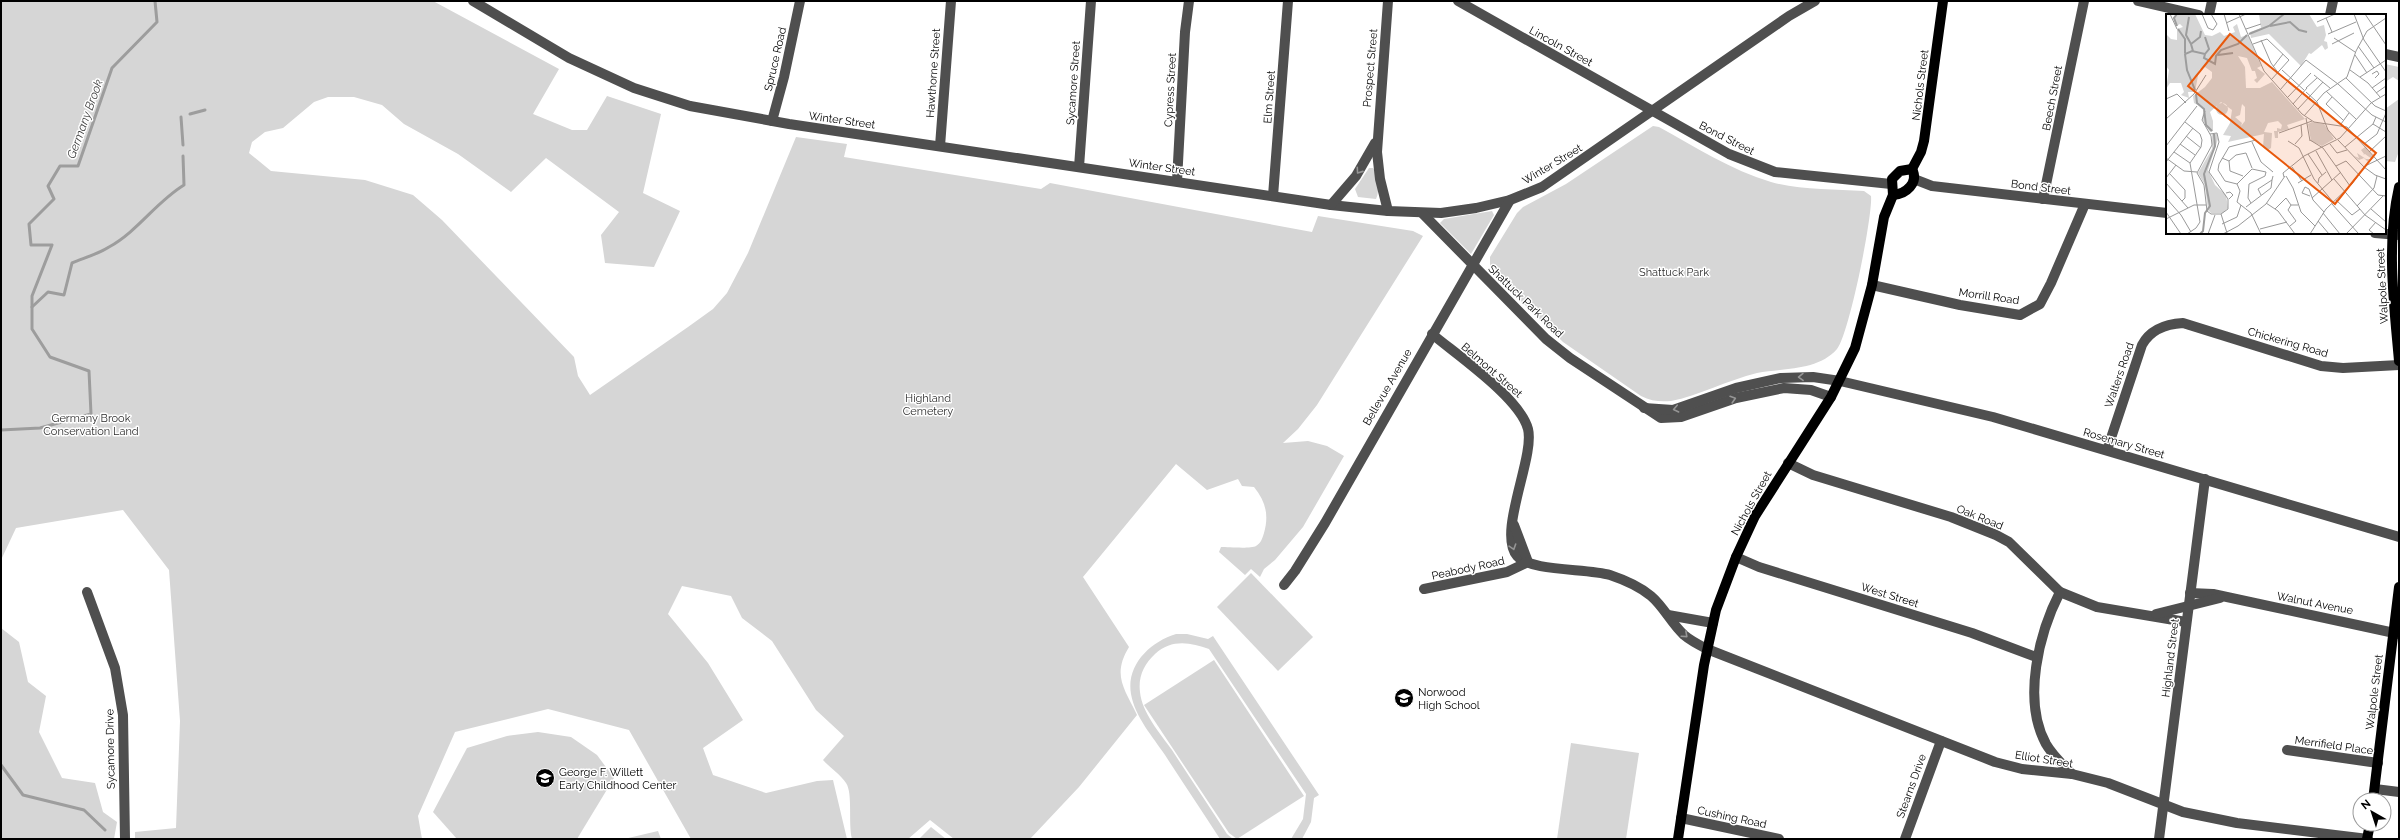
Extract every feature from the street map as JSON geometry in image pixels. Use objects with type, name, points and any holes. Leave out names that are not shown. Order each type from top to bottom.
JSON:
[{"type":"main road","name":"Nichols Street","points":[[1912,169],[1920,156],[1924,141],[1943,1]]},
{"type":"main road","points":[[1891,184],[1895,174],[1900,171],[1912,169],[1914,179],[1903,192],[1892,195]]},
{"type":"main road","name":"Nichols Street","points":[[1678,839],[1712,623],[1736,557],[1765,498],[1831,397],[1840,381],[1861,332],[1872,285],[1884,218],[1892,195],[1891,184]]},
{"type":"main road","name":"Walpole Street","points":[[2399,186],[2392,284],[2399,361]]},
{"type":"main road","name":"Walpole Street","points":[[2374,792],[2396,633],[2399,587]]},
{"type":"street","name":"Winter Street","points":[[473,1],[569,58],[634,88],[690,106],[772,121],[1331,205],[1422,213],[1459,211],[1510,200],[1530,193],[1554,179],[1653,112],[1789,16],[1815,1]]},
{"type":"street","name":"Spruce Road","points":[[772,121],[784,77],[800,1]]},
{"type":"street","name":"Hawthorne Street","points":[[940,146],[951,1]]},
{"type":"street","name":"Sycamore Street","points":[[1080,167],[1091,1]]},
{"type":"street","name":"Cypress Street","points":[[1177,181],[1185,32],[1189,1]]},
{"type":"street","name":"Elm Street","points":[[1273,196],[1288,1]]},
{"type":"street","name":"Prospect Street","points":[[1388,1],[1377,137],[1380,179],[1388,211]]},
{"type":"street","name":"Lincoln Street","points":[[1458,1],[1653,112]]},
{"type":"street","name":"Beech Street","points":[[2043,200],[2084,1]]},
{"type":"street","points":[[2138,1],[2195,14]]},
{"type":"street","points":[[2210,14],[2212,1]]},
{"type":"street","points":[[2330,14],[2333,1]]},
{"type":"street","points":[[2386,54],[2399,57]]},
{"type":"street","name":"Bond Street","points":[[1653,112],[1729,154],[1775,172],[1891,184]]},
{"type":"street","name":"Prospect Street","points":[[1331,205],[1366,162],[1377,137]]},
{"type":"street","name":"Bond Street","points":[[1914,179],[1932,186],[2043,200],[2166,213]]},
{"type":"street","name":"Bellevue Avenue","points":[[1284,586],[1296,571],[1321,529],[1510,200]]},
{"type":"street","name":"Morrill Road","points":[[1872,285],[1960,305],[2020,315],[2040,304],[2052,283],[2084,204]]},
{"type":"street","name":"Shattuck Park Road","points":[[1422,213],[1546,339],[1644,408],[1673,410],[1784,388],[1811,390],[1831,397]]},
{"type":"street","points":[[2385,234],[2395,235]]},
{"type":"street","name":"Chickering Road","points":[[2172,324],[2183,324],[2321,366],[2343,368],[2399,365]]},
{"type":"street","name":"Walters Road","points":[[2107,450],[2142,345],[2153,331],[2172,324]]},
{"type":"street","name":"Belmont Street","points":[[1432,334],[1505,396],[1523,417],[1528,429],[1528,446],[1518,490],[1514,525],[1528,562]]},
{"type":"street","name":"Shattuck Park Road","points":[[1710,402],[1747,385],[1781,378],[1813,377],[1840,381]]},
{"type":"street","name":"Rosemary Street","points":[[1840,381],[1976,412],[2399,537]]},
{"type":"street","name":"Oak Road","points":[[1788,463],[1813,475],[1950,517],[1996,535],[2009,542],[2060,592],[2097,607],[2186,622]]},
{"type":"street","name":"Highland Street","points":[[2159,839],[2205,479]]},
{"type":"street","name":"West Street","points":[[1736,557],[1759,567],[1972,632],[2036,657]]},
{"type":"street","points":[[1528,562],[1542,566],[1598,572],[1620,579],[1643,590],[1668,615],[1684,634],[1707,649]]},
{"type":"street","name":"Peabody Road","points":[[1424,589],[1507,572],[1528,562]]},
{"type":"street","name":"Sycamore Drive","points":[[86,592],[115,668],[123,715],[125,839]]},
{"type":"street","points":[[2060,592],[2051,609],[2036,657],[2036,705],[2045,742],[2053,755],[2072,774]]},
{"type":"street","name":"Walnut Avenue","points":[[2190,593],[2213,594],[2226,598],[2396,633]]},
{"type":"street","name":"Walnut Avenue","points":[[2188,606],[2226,598]]},
{"type":"street","name":"Oak Road","points":[[2148,615],[2188,606]]},
{"type":"street","points":[[1668,615],[1712,623]]},
{"type":"street","name":"Elliot Street","points":[[1707,649],[1941,741],[2022,769],[2072,774],[2108,784],[2183,812],[2237,823],[2368,839]]},
{"type":"street","name":"Stearns Drive","points":[[1904,839],[1941,741]]},
{"type":"street","name":"Merrifield Place","points":[[2287,750],[2378,763]]},
{"type":"street","points":[[2374,789],[2399,792]]},
{"type":"street","name":"Cushing Road","points":[[1681,818],[1779,839]]},
{"type":"green space","points":[[1,1],[433,1],[559,69],[533,114],[572,130],[587,130],[607,96],[661,114],[643,193],[680,211],[654,267],[605,263],[601,235],[619,212],[546,158],[511,192],[458,154],[404,124],[382,105],[354,97],[328,97],[314,102],[283,128],[265,132],[252,142],[249,153],[271,171],[365,180],[413,195],[442,220],[574,357],[578,376],[590,395],[713,309],[727,293],[748,253],[796,137],[847,144],[844,157],[1041,189],[1050,183],[1312,232],[1318,216],[1413,231],[1423,236],[1317,405],[1298,429],[1283,443],[1308,441],[1327,446],[1344,456],[1303,527],[1275,560],[1264,569],[1260,577],[1251,569],[1245,575],[1219,552],[1221,547],[1253,547],[1258,545],[1261,541],[1264,533],[1266,514],[1264,503],[1254,487],[1242,486],[1238,479],[1207,490],[1176,464],[1083,577],[1129,647],[1121,666],[1121,674],[1124,689],[1137,715],[1079,787],[1030,839],[954,839],[930,820],[908,839],[852,839],[848,788],[841,777],[823,760],[844,736],[816,710],[772,641],[742,618],[731,596],[682,586],[668,614],[708,663],[743,720],[703,748],[713,775],[766,793],[817,781],[833,780],[847,839],[691,839],[629,730],[548,709],[455,732],[418,816],[422,839],[135,839],[135,832],[176,828],[180,721],[169,570],[123,510],[16,528],[1,560]]},
{"type":"green space","points":[[2386,64],[2399,67],[2399,81],[2393,77],[2386,81]]},
{"type":"green space","points":[[2399,99],[2399,151],[2395,162],[2386,161],[2386,108]]},
{"type":"green space","name":"Shattuck Park","points":[[1653,126],[1659,127],[1727,165],[1771,182],[1805,188],[1864,191],[1871,196],[1871,207],[1864,249],[1848,322],[1837,349],[1829,356],[1810,365],[1746,376],[1681,399],[1671,401],[1652,400],[1641,396],[1563,342],[1492,273],[1490,268],[1490,257],[1517,213],[1523,207],[1566,184]]},
{"type":"green space","points":[[1369,168],[1373,168],[1377,179],[1378,192],[1376,199],[1358,197],[1355,189]]},
{"type":"green space","points":[[1492,211],[1494,215],[1471,254],[1440,223],[1444,219]]},
{"type":"green space","points":[[1251,573],[1313,637],[1278,671],[1217,607]]},
{"type":"green space","points":[[1,628],[19,642],[28,682],[46,696],[39,732],[62,778],[95,783],[103,812],[117,822],[114,839],[1,839]]},
{"type":"green space","points":[[1176,634],[1187,634],[1208,639],[1213,636],[1319,795],[1314,798],[1311,822],[1302,839],[1291,839],[1303,819],[1306,794],[1209,649],[1181,643],[1161,649],[1145,666],[1141,676],[1141,700],[1152,722],[1227,834],[1233,839],[1220,839],[1140,719],[1133,702],[1130,683],[1136,664],[1149,649],[1157,643]]},
{"type":"green space","points":[[1214,660],[1304,796],[1237,839],[1229,833],[1144,705]]},
{"type":"green space","points":[[538,732],[571,737],[597,755],[614,778],[577,839],[457,839],[433,812],[467,748],[507,736]]},
{"type":"green space","points":[[1571,743],[1639,753],[1626,839],[1557,839]]},
{"type":"green space","points":[[931,827],[946,839],[919,839]]},
{"type":"green space","points":[[658,831],[661,839],[624,839]]},
{"type":"waterway","name":"Germany Brook","points":[[1,430],[40,428],[91,414],[89,371],[50,357],[32,329],[32,296],[52,245],[31,245],[29,224],[54,199],[48,186],[60,166],[78,166],[112,68],[157,22],[155,1]]},
{"type":"waterway","points":[[190,114],[205,110]]},
{"type":"waterway","points":[[181,117],[183,145]]},
{"type":"waterway","points":[[32,307],[48,292],[64,295],[72,263],[109,247],[129,233],[174,192],[184,185],[183,156]]},
{"type":"waterway","name":"Germany Brook","points":[[1,765],[23,795],[84,810],[105,830]]},
{"type":"place","name":"Norwood High School","points":[[1404,698]]},
{"type":"place","name":"George F. Willett Early Childhood Center","points":[[545,778]]},
{"type":"park label","name":"Highland Cemetery","points":[[928,404]]},
{"type":"park label","name":"Germany Brook Conservation Land","points":[[91,424]]}]
